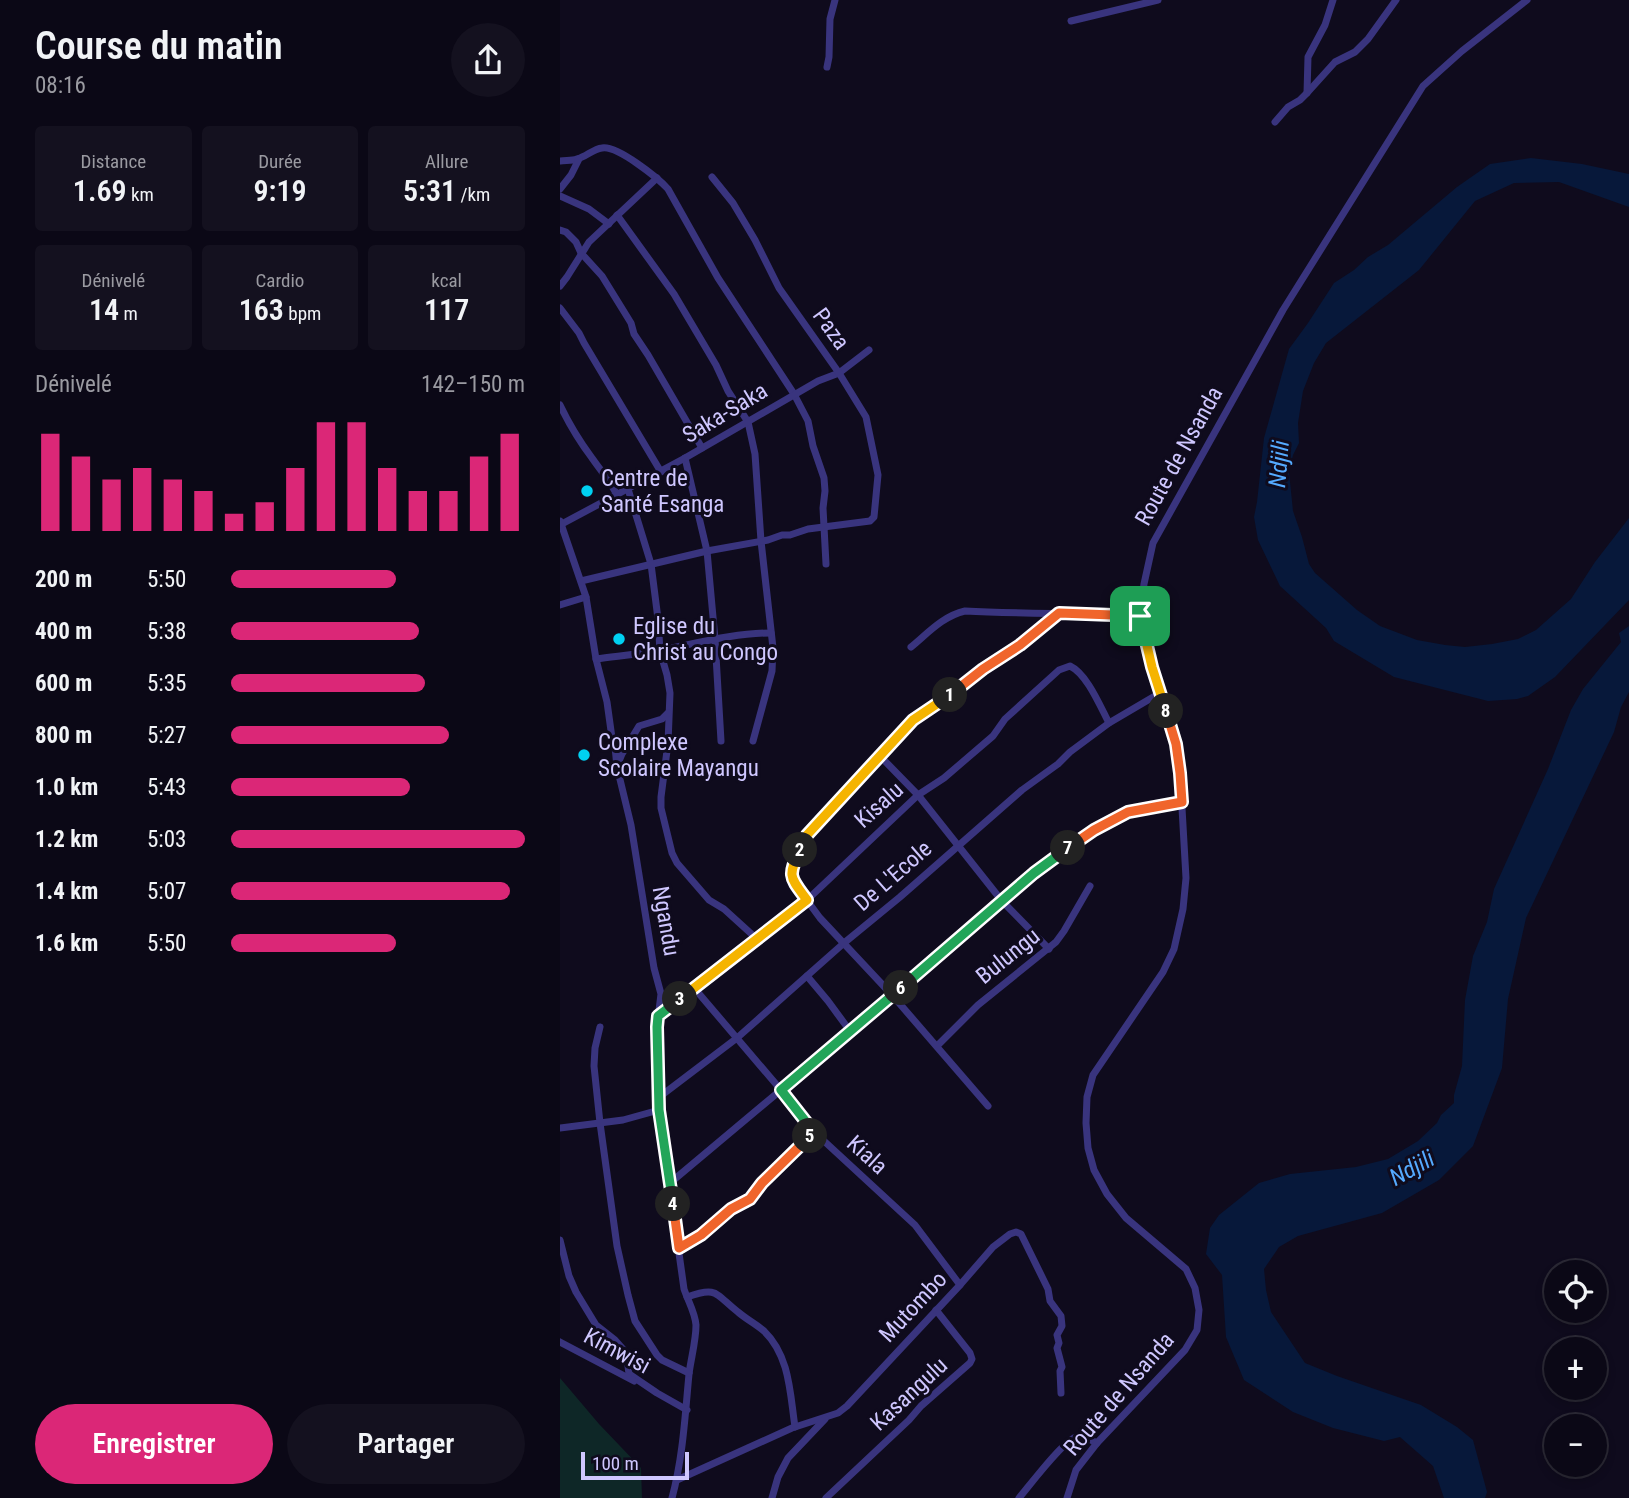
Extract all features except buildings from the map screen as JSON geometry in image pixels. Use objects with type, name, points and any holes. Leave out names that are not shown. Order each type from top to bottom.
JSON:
[{"type":"street","points":[[827,67],[830,19],[835,0]]},
{"type":"street","points":[[1071,21],[1158,0]]},
{"type":"street","points":[[1307,93],[1308,57],[1325,25],[1333,0]]},
{"type":"street","points":[[1275,122],[1288,107],[1307,93],[1335,62],[1355,52],[1368,39],[1396,0]]},
{"type":"street","name":"Route de Nsanda","points":[[1067,1498],[1076,1470],[1097,1443],[1185,1350],[1197,1329],[1199,1310],[1195,1288],[1186,1269],[1126,1218],[1107,1194],[1094,1170],[1088,1148],[1086,1123],[1087,1097],[1093,1075],[1163,972],[1174,949],[1183,909],[1186,878],[1176,744],[1149,657],[1140,616],[1143,584],[1153,543],[1283,310],[1423,86],[1462,51],[1527,0]]},
{"type":"street","points":[[560,161],[579,159],[607,147],[657,178],[668,190],[718,278],[794,394],[808,421],[824,478],[827,564]]},
{"type":"street","points":[[560,189],[579,159]]},
{"type":"street","name":"Paza","points":[[712,177],[733,203],[779,288],[855,396],[868,422],[878,475],[874,517],[870,521],[825,527]]},
{"type":"street","points":[[560,286],[589,242],[657,178]]},
{"type":"street","points":[[560,196],[589,209],[609,224]]},
{"type":"street","points":[[617,215],[674,293],[748,422],[755,454],[772,671],[753,741]]},
{"type":"street","points":[[560,230],[576,242],[580,253],[602,276],[702,448]]},
{"type":"street","points":[[560,308],[579,333],[661,472]]},
{"type":"street","name":"Saka-Saka","points":[[561,523],[661,472],[818,381],[839,373],[869,350]]},
{"type":"street","points":[[560,405],[567,421],[609,479],[617,495]]},
{"type":"street","points":[[685,458],[707,551],[721,741]]},
{"type":"street","points":[[628,489],[651,564],[660,651],[670,693],[661,808],[672,853],[677,863],[709,900],[724,909],[757,939]]},
{"type":"street","name":"Ngandu","points":[[561,523],[586,597],[661,994],[658,1016],[659,1110],[687,1297],[696,1323],[677,1480],[671,1498]]},
{"type":"street","points":[[581,581],[825,527]]},
{"type":"street","points":[[560,605],[586,597]]},
{"type":"street","points":[[911,647],[945,619],[965,611],[1140,616]]},
{"type":"street","points":[[988,1106],[893,996],[820,918],[792,880],[791,873],[807,835],[913,720],[1020,645],[1059,613]]},
{"type":"street","points":[[596,659],[660,651],[755,633],[771,633]]},
{"type":"street","name":"Kisalu","points":[[658,1016],[807,900],[918,795],[944,778],[993,736],[1005,719],[1063,668],[1070,666],[1084,677],[1109,723]]},
{"type":"street","name":"De L'Ecole","points":[[658,1098],[737,1038],[1022,790],[1109,723],[1160,692]]},
{"type":"street","points":[[617,767],[639,726],[662,719],[669,712]]},
{"type":"street","points":[[879,755],[918,795],[1002,901],[1049,949]]},
{"type":"street","points":[[670,1183],[893,996],[1034,873],[1094,830],[1128,812],[1182,802]]},
{"type":"street","name":"Bulungu","points":[[937,1046],[978,1005],[1049,949],[1064,931],[1090,886]]},
{"type":"street","points":[[807,976],[850,1031]]},
{"type":"street","name":"Kiala","points":[[695,989],[814,1132],[915,1225],[960,1285]]},
{"type":"street","points":[[600,1027],[594,1066],[617,1246],[628,1295],[635,1321],[657,1355],[689,1373]]},
{"type":"street","points":[[560,1128],[623,1121],[659,1110]]},
{"type":"street","points":[[679,1248],[701,1235],[731,1209],[750,1199],[768,1177],[814,1132]]},
{"type":"street","name":"Mutombo","points":[[677,1480],[794,1427],[838,1413],[993,1247],[1016,1232],[1021,1234],[1048,1289],[1050,1301],[1062,1320],[1057,1335],[1062,1367],[1061,1393]]},
{"type":"street","points":[[560,1240],[576,1293],[596,1325],[623,1349],[629,1374],[687,1409]]},
{"type":"street","points":[[687,1297],[702,1291],[717,1293],[738,1313],[764,1331],[776,1345],[787,1370],[794,1427]]},
{"type":"street","name":"Kasangulu","points":[[826,1498],[921,1406],[970,1363],[970,1353],[936,1310]]},
{"type":"street","name":"Kimwisi","points":[[560,1342],[657,1393]]},
{"type":"street","points":[[772,1498],[778,1477],[788,1458],[827,1417]]},
{"type":"street","points":[[1019,1498],[1066,1443],[1085,1437],[1097,1443]]},
{"type":"green space","points":[[560,1378],[641,1468],[642,1498],[560,1498]]},
{"type":"water","name":"Ndjili","points":[[1531,158],[1582,164],[1629,174],[1629,207],[1559,182],[1514,183],[1475,201],[1419,270],[1326,343],[1314,363],[1303,391],[1298,423],[1299,443],[1289,472],[1293,511],[1309,564],[1315,573],[1357,610],[1380,626],[1417,640],[1445,645],[1465,647],[1492,644],[1518,639],[1536,630],[1571,599],[1629,518],[1629,600],[1555,677],[1528,696],[1488,701],[1394,677],[1334,641],[1326,628],[1280,586],[1258,540],[1254,517],[1264,438],[1289,349],[1334,283],[1388,245],[1457,187],[1490,164]]},
{"type":"water","name":"Ndjili","points":[[1629,626],[1629,692],[1621,707],[1614,732],[1526,918],[1508,999],[1502,1068],[1473,1146],[1439,1180],[1382,1213],[1298,1236],[1279,1247],[1264,1269],[1271,1312],[1305,1363],[1421,1405],[1473,1440],[1487,1492],[1485,1498],[1444,1498],[1433,1466],[1400,1437],[1384,1441],[1333,1428],[1293,1412],[1244,1380],[1226,1337],[1222,1275],[1206,1254],[1210,1228],[1219,1215],[1259,1183],[1290,1174],[1356,1167],[1388,1159],[1418,1141],[1454,1103],[1462,1066],[1465,1000],[1473,956],[1487,922],[1494,889],[1548,769],[1571,710],[1583,689],[1621,642],[1619,633]]},
{"type":"place","name":"Centre de Santé Esanga","points":[[587,491]]},
{"type":"place","name":"Eglise du Christ au Congo","points":[[619,639]]},
{"type":"place","name":"Complexe Scolaire Mayangu","points":[[584,755]]},
{"type":"route","points":[[1059,613],[1140,616],[1152,667],[1176,744],[1182,802],[1128,812],[1094,830],[1060,854],[1034,873],[781,1090],[814,1132],[762,1183],[750,1199],[731,1209],[701,1235],[679,1248],[659,1110],[658,1016],[807,900],[792,880],[791,873],[807,835],[913,720],[1020,645],[1059,613]]}]
